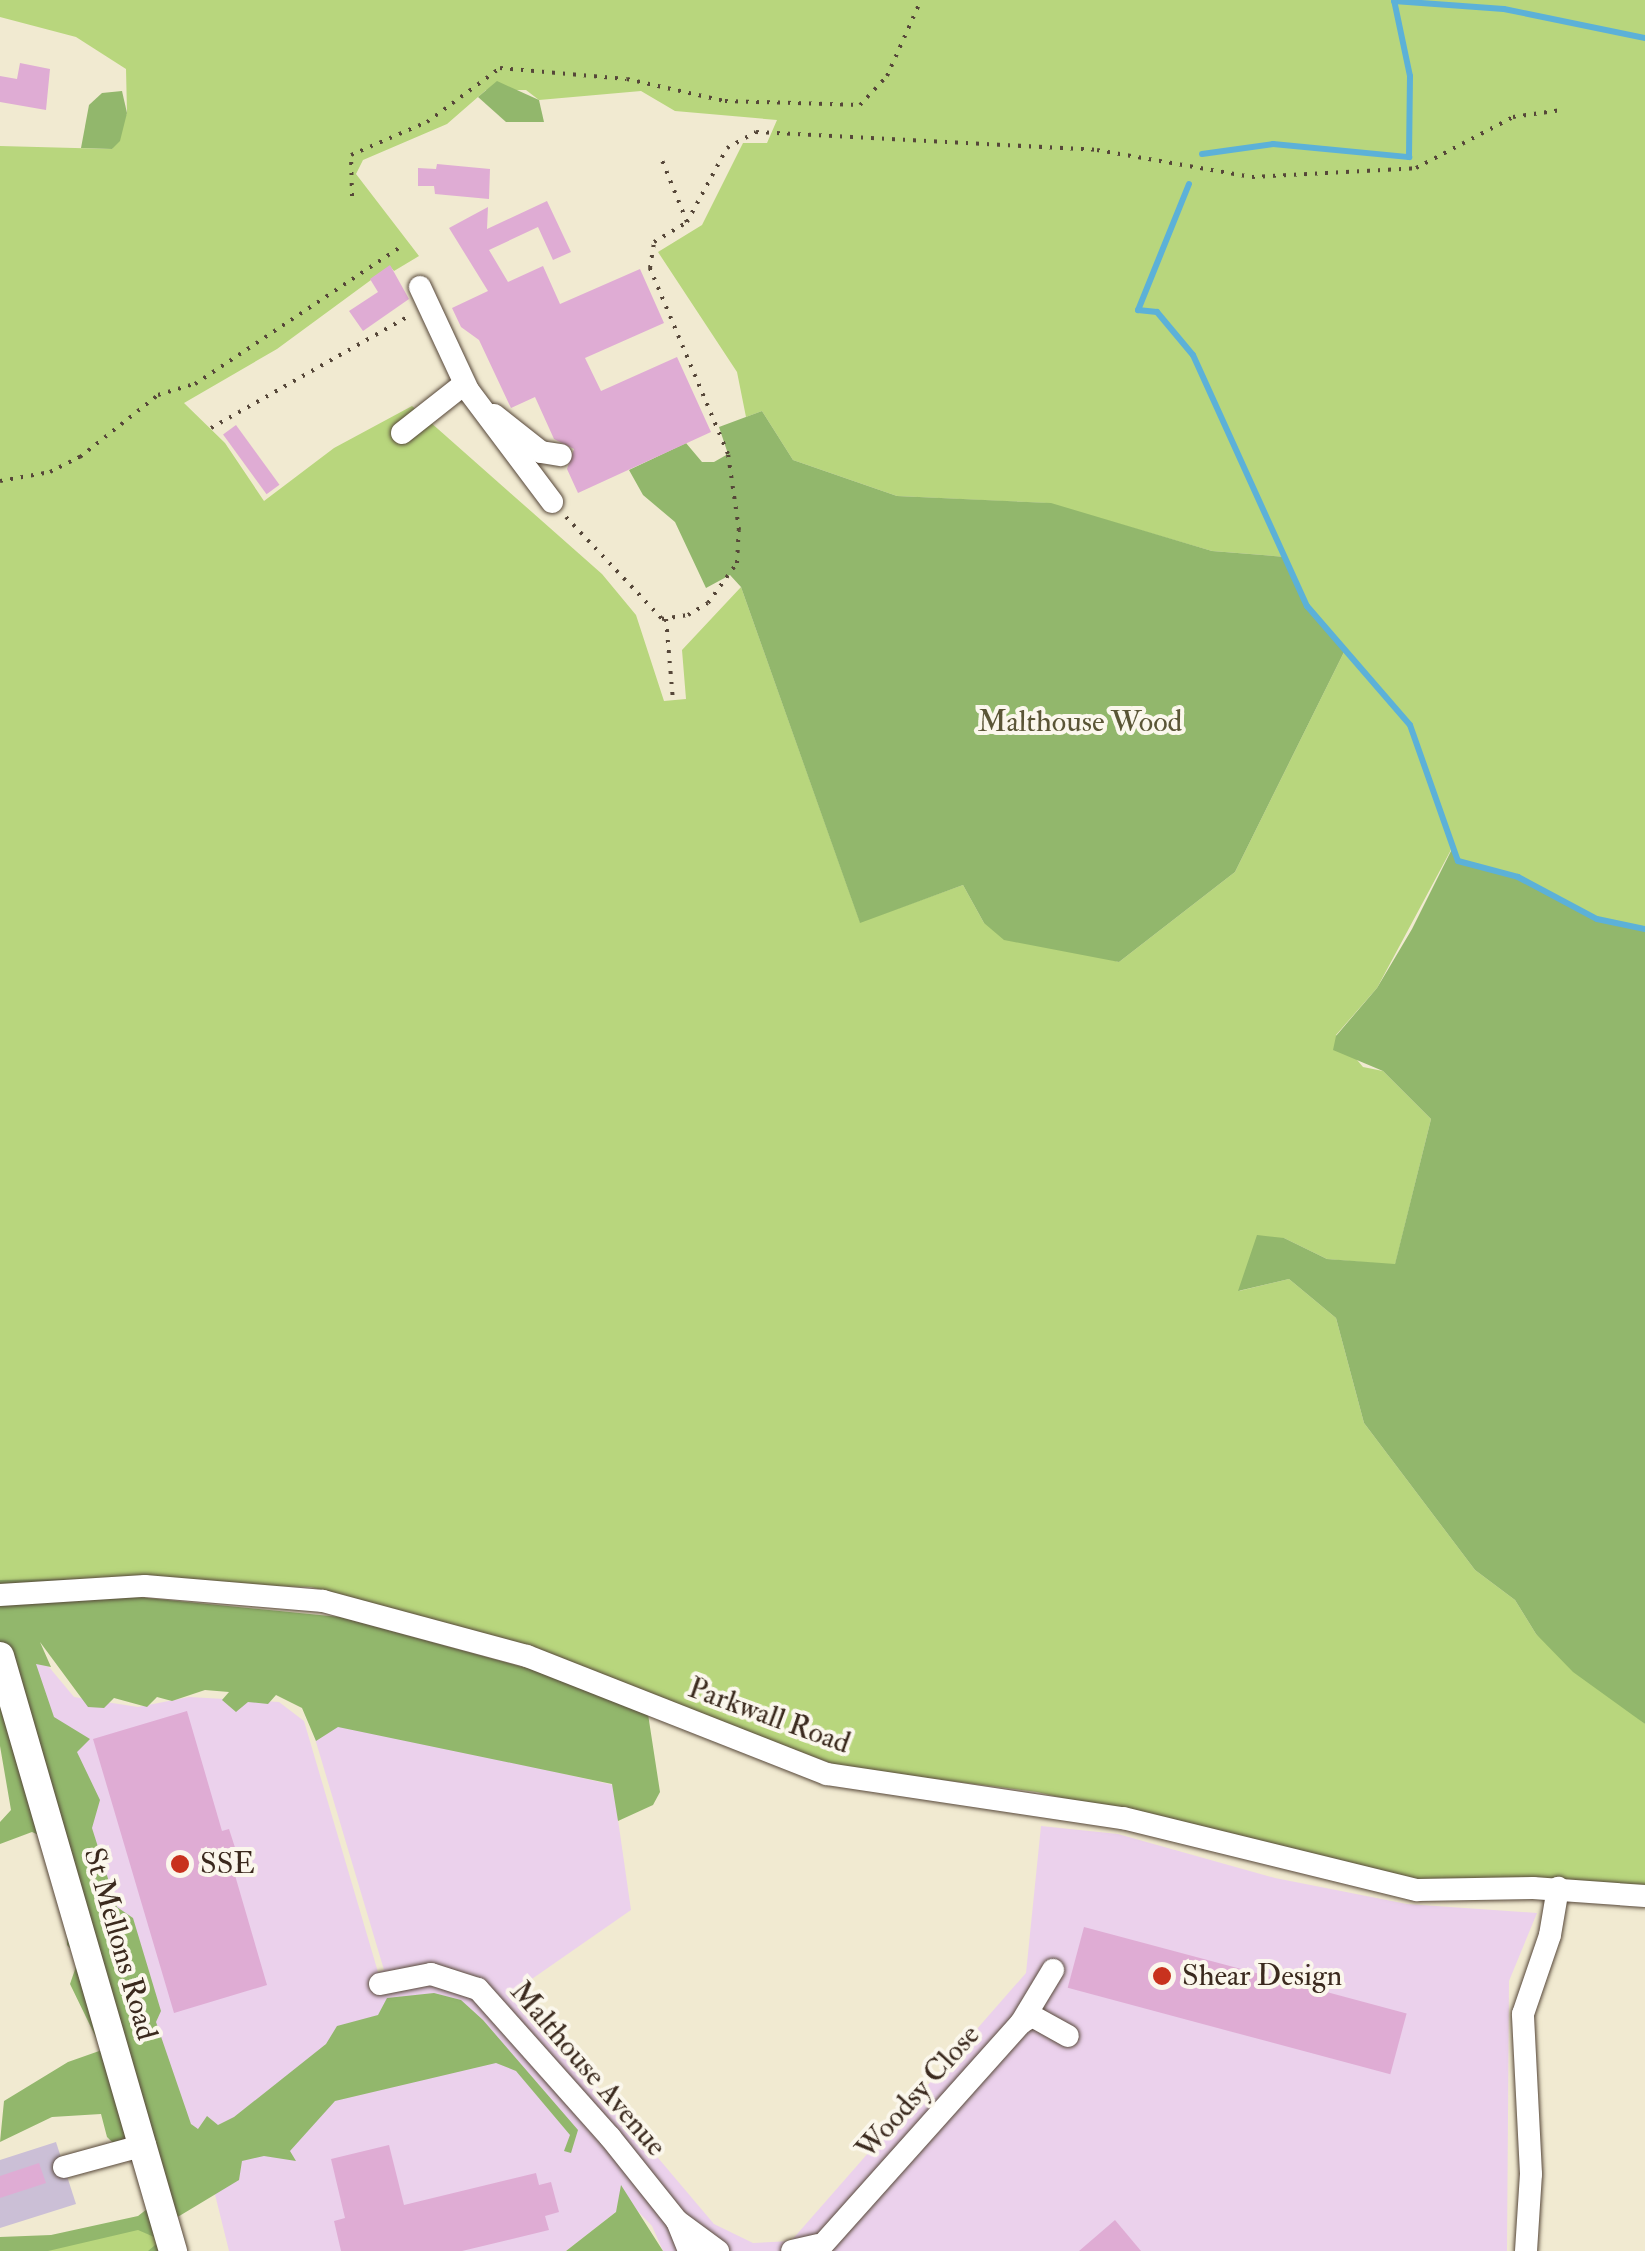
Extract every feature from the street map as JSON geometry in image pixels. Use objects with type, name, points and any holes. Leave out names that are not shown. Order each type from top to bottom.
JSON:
[{"type":"main road","name":"St Mellons Road","points":[[0,1656],[173,2251]]},
{"type":"street","points":[[424,296],[469,392],[552,502]]},
{"type":"street","points":[[402,432],[469,392]]},
{"type":"street","points":[[469,392],[541,452],[561,455]]},
{"type":"street","name":"Parkwall Road","points":[[0,1594],[145,1586],[218,1597],[322,1601],[527,1656],[827,1774],[1123,1818],[1417,1890],[1558,1888],[1645,1896]]},
{"type":"street","points":[[1526,2251],[1531,2174],[1523,2014],[1550,1935],[1558,1888]]},
{"type":"street","name":"Woodsy Close","points":[[792,2251],[817,2248],[1021,2022],[1053,1970]]},
{"type":"street","name":"Malthouse Avenue","points":[[380,1984],[431,1974],[478,1989],[677,2221],[718,2251]]},
{"type":"street","points":[[1021,2022],[1032,2016],[1068,2036]]},
{"type":"street","points":[[75,2158],[145,2145]]},
{"type":"street","name":"Malthouse Avenue","points":[[677,2221],[689,2251]]},
{"type":"path","points":[[352,196],[351,155],[428,122],[500,68],[638,80],[725,102],[860,106],[887,76],[921,0]]},
{"type":"path","points":[[666,619],[688,616],[724,585],[736,563],[739,530],[719,427],[650,268],[654,242],[687,222],[727,148],[756,132],[1081,148],[1252,176],[1416,168],[1512,117],[1561,110]]},
{"type":"path","points":[[662,160],[687,222]]},
{"type":"path","points":[[0,480],[50,472],[80,456],[158,395],[195,384],[399,248]]},
{"type":"path","points":[[211,428],[424,296]]},
{"type":"path","points":[[552,502],[666,619],[673,700]]},
{"type":"shaded area","points":[[24,1637],[74,1697],[138,1707],[189,1697],[279,1702],[304,1721],[378,1972],[384,1970],[308,1715],[613,1785],[631,1910],[516,1990],[714,2224],[753,2243],[791,2241],[1026,1973],[1041,1826],[1118,1834],[1275,1878],[1407,1904],[1537,1913],[1509,1981],[1507,2251],[663,2251],[652,2226],[629,2202],[566,2251],[229,2251],[203,2146],[175,2132]]},
{"type":"shaded area","points":[[56,2142],[76,2204],[0,2228],[0,2160]]},
{"type":"green space","points":[[0,0],[1645,0],[1645,929],[1597,919],[1518,877],[1458,861],[1452,848],[1377,988],[1336,1035],[1363,1067],[1383,1071],[1431,1119],[1395,1265],[1327,1259],[1284,1238],[1239,1291],[1289,1279],[1336,1318],[1364,1423],[1475,1570],[1515,1600],[1536,1634],[1645,1724],[1645,1888],[1423,1883],[1037,1792],[841,1767],[513,1644],[311,1587],[0,1580],[0,146],[112,149],[127,113],[126,69],[76,37],[0,17]],"holes":[[[486,90],[526,90],[539,100],[641,91],[675,111],[777,120],[767,143],[743,143],[702,225],[658,252],[737,372],[746,417],[762,411],[793,460],[897,496],[1047,503],[1212,551],[1287,557],[1307,606],[1344,652],[1235,872],[1119,962],[984,923],[963,885],[860,922],[741,587],[682,650],[686,699],[664,701],[636,615],[602,574],[412,406],[334,448],[264,501],[225,443],[184,403],[277,349],[390,266],[394,271],[419,256],[356,174],[363,160],[447,124]]]},
{"type":"green space","points":[[497,81],[539,100],[544,122],[506,122],[478,97]]},
{"type":"green space","points":[[122,91],[127,113],[120,141],[112,149],[81,148],[89,105],[102,93]]},
{"type":"green space","name":"Malthouse Wood","points":[[762,411],[793,460],[897,496],[1051,503],[1212,551],[1287,557],[1307,606],[1344,652],[1235,872],[1119,962],[1004,940],[984,923],[963,885],[860,923],[741,587],[730,575],[706,588],[675,522],[643,495],[629,470],[686,443],[702,462],[714,462],[728,454],[719,427]]},
{"type":"green space","points":[[1453,847],[1458,862],[1518,877],[1597,919],[1645,929],[1645,1724],[1573,1672],[1536,1634],[1515,1600],[1475,1570],[1364,1423],[1336,1318],[1289,1279],[1238,1291],[1257,1235],[1284,1238],[1327,1259],[1395,1264],[1431,1119],[1383,1071],[1333,1050],[1336,1036],[1377,988],[1412,929]]},
{"type":"green space","points":[[117,1578],[117,1595],[340,1617],[541,1672],[648,1714],[660,1792],[653,1805],[618,1821],[612,1784],[338,1727],[316,1741],[302,1708],[276,1695],[268,1704],[248,1702],[236,1712],[222,1700],[229,1692],[205,1690],[172,1701],[157,1697],[147,1707],[114,1698],[104,1708],[88,1707],[40,1642],[51,1667],[36,1664],[54,1717],[90,1739],[77,1752],[100,1800],[92,1828],[117,1907],[133,1918],[161,2011],[156,2022],[191,2124],[198,2129],[207,2116],[218,2125],[234,2117],[326,2044],[337,2026],[378,2015],[387,1998],[434,1993],[461,2000],[483,2020],[578,2130],[571,2153],[564,2151],[570,2135],[516,2071],[496,2063],[335,2101],[290,2151],[296,2161],[264,2156],[242,2161],[239,2180],[171,2221],[163,2191],[107,2137],[101,2114],[52,2117],[0,2142],[4,2101],[68,2062],[102,2050],[70,1984],[79,1958],[67,1945],[67,1919],[41,1836],[32,1832],[0,1844],[0,1822],[11,1810],[0,1746],[0,1580]]},
{"type":"green space","points":[[621,2185],[663,2251],[566,2251],[616,2212]]},
{"type":"green space","points":[[156,2202],[163,2251],[148,2251],[161,2240],[138,2230],[48,2251],[0,2251],[0,2237],[51,2235],[138,2216]]},
{"type":"green space","points":[[158,2217],[163,2251],[22,2251]]},
{"type":"building","points":[[20,63],[50,69],[46,110],[0,102],[0,76],[17,79]]},
{"type":"building","points":[[437,164],[490,169],[489,199],[435,194],[434,186],[418,186],[418,168],[436,169]]},
{"type":"building","points":[[547,201],[571,252],[553,260],[538,227],[489,250],[508,282],[543,266],[560,304],[640,269],[664,323],[585,358],[601,391],[677,357],[711,432],[578,493],[567,469],[574,449],[554,439],[535,397],[511,408],[479,340],[461,327],[452,308],[488,291],[449,228],[488,207],[487,229]]},
{"type":"building","points":[[390,265],[409,299],[363,331],[349,311],[378,292],[370,279]]},
{"type":"building","points":[[236,425],[279,485],[267,494],[223,434]]},
{"type":"building","points":[[187,1711],[222,1831],[229,1829],[240,1863],[232,1865],[267,1985],[174,2013],[93,1739]]},
{"type":"building","points":[[1084,1927],[1407,2013],[1390,2074],[1068,1988]]},
{"type":"building","points":[[389,2145],[404,2205],[536,2173],[539,2185],[551,2182],[559,2212],[545,2216],[549,2230],[462,2251],[341,2251],[334,2221],[345,2218],[331,2159]]},
{"type":"building","points":[[39,2163],[46,2183],[0,2198],[0,2176]]},
{"type":"building","points":[[1115,2220],[1141,2251],[1079,2251]]},
{"type":"waterway","points":[[1202,154],[1273,144],[1409,157],[1410,76],[1394,0]]},
{"type":"waterway","points":[[1394,1],[1504,9],[1645,38]]},
{"type":"waterway","points":[[1189,184],[1138,310],[1157,312],[1193,355],[1307,606],[1410,725],[1458,861],[1518,877],[1597,919],[1645,929]]},
{"type":"place","name":"SSE","points":[[180,1864]]},
{"type":"place","name":"Shear Design","points":[[1162,1976]]}]
